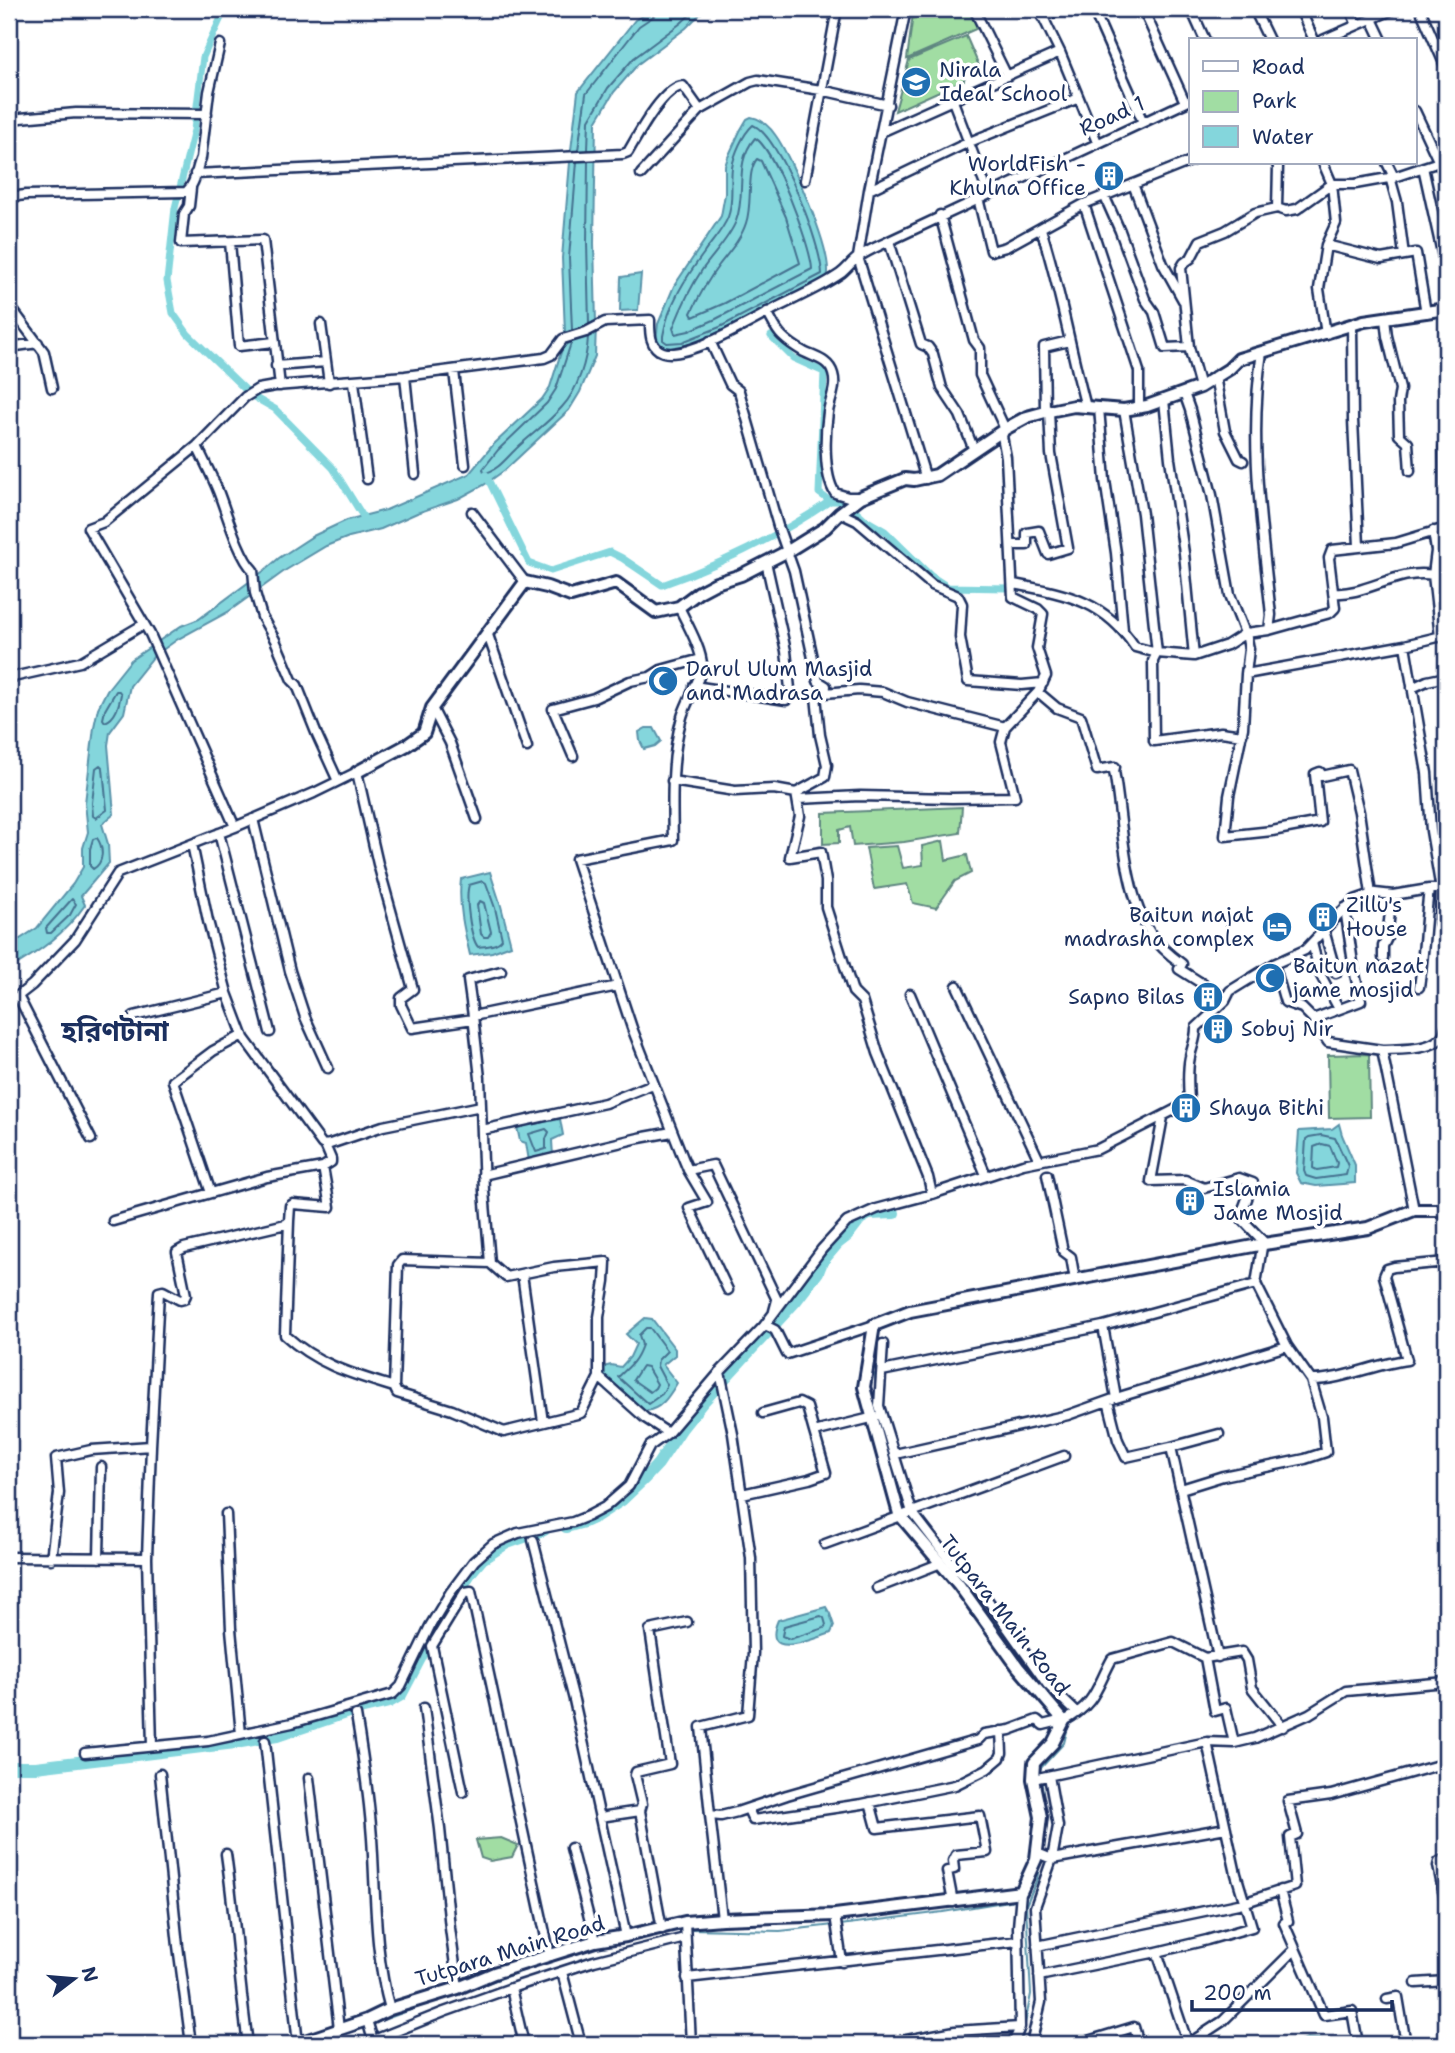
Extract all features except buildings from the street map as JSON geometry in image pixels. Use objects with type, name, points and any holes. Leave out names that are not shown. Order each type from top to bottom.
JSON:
[{"type":"street","points":[[805,180],[837,9]]},
{"type":"street","points":[[974,9],[1007,76]]},
{"type":"street","points":[[1061,9],[1041,13],[1097,142]]},
{"type":"street","points":[[1093,9],[1143,122]]},
{"type":"street","points":[[1143,9],[1188,101]]},
{"type":"street","points":[[1191,9],[1204,38]]},
{"type":"street","points":[[1254,9],[1268,38]]},
{"type":"street","points":[[1300,9],[1313,38]]},
{"type":"street","points":[[1350,9],[1357,25]]},
{"type":"street","points":[[1329,38],[1394,9]]},
{"type":"street","points":[[1420,9],[1446,68]]},
{"type":"street","points":[[908,10],[869,190],[858,257],[926,479]]},
{"type":"street","points":[[1372,19],[1381,38]]},
{"type":"street","points":[[220,44],[209,92],[201,158],[189,190],[189,206],[184,214],[181,243],[263,240],[280,386]]},
{"type":"street","points":[[881,132],[1060,52]]},
{"type":"street","points":[[641,174],[701,110],[754,80],[821,90],[888,105]]},
{"type":"street","points":[[195,174],[623,154],[628,152],[648,118],[679,85],[683,86],[701,110]]},
{"type":"street","points":[[869,190],[967,143],[1079,98]]},
{"type":"street","points":[[953,101],[988,193]]},
{"type":"street","name":"Road 1","points":[[454,370],[544,358],[551,355],[563,339],[586,332],[605,322],[650,320],[652,342],[664,353],[681,352],[741,328],[841,274],[858,257],[940,215],[1188,101]]},
{"type":"street","points":[[9,119],[76,113],[207,114]]},
{"type":"street","points":[[1200,387],[1189,346],[1181,268],[1191,258],[1200,241],[1225,231],[1255,213],[1277,208],[1286,211],[1297,209],[1332,184],[1355,184],[1392,177],[1423,167],[1443,168],[1416,113]]},
{"type":"street","points":[[978,198],[991,251],[1006,247],[1084,204],[1189,162]]},
{"type":"street","points":[[1276,164],[1277,208]]},
{"type":"street","points":[[1323,164],[1332,184],[1336,223],[1326,245],[1319,289],[1326,334]]},
{"type":"street","points":[[1387,164],[1397,202],[1404,255]]},
{"type":"street","points":[[1423,167],[1446,271]]},
{"type":"street","points":[[1133,184],[1163,264],[1184,303]]},
{"type":"street","points":[[9,197],[189,190]]},
{"type":"street","points":[[1104,195],[1145,299],[1154,312],[1165,348],[1189,346]]},
{"type":"street","points":[[1084,204],[1139,370],[1139,407]]},
{"type":"street","points":[[672,781],[735,791],[774,789],[797,796],[1015,797],[1001,742],[1005,727],[1038,692],[1046,677],[1037,648],[1043,614],[1013,597],[1006,457],[1002,436],[1005,429],[980,375],[980,348],[974,340],[940,215]]},
{"type":"street","points":[[1041,229],[1054,268],[1086,407]]},
{"type":"street","points":[[889,241],[921,344],[928,346],[933,354],[942,388],[960,415],[974,450]]},
{"type":"street","points":[[230,242],[239,346],[274,342]]},
{"type":"street","points":[[1326,245],[1381,259],[1416,253],[1426,313]]},
{"type":"street","points":[[9,305],[44,352],[52,388]]},
{"type":"street","points":[[472,512],[525,582],[571,596],[616,583],[656,612],[679,607],[716,583],[741,575],[766,562],[785,546],[825,528],[859,499],[905,479],[926,479],[947,469],[1027,417],[1074,406],[1124,410],[1139,407],[1200,387],[1240,359],[1364,321],[1446,309]]},
{"type":"street","points":[[767,312],[781,335],[804,352],[818,357],[832,372],[834,383],[828,414],[829,484],[835,493],[859,499]]},
{"type":"street","points":[[1385,319],[1400,389],[1399,435],[1408,443],[1410,471]]},
{"type":"street","points":[[321,324],[329,383]]},
{"type":"street","points":[[1353,325],[1353,420],[1359,546]]},
{"type":"street","points":[[710,341],[730,384],[739,391],[802,600],[818,681],[826,686],[825,693]]},
{"type":"street","points":[[1012,545],[1027,545],[1027,533],[1039,531],[1048,554],[1068,548],[1051,454],[1044,347],[1069,341]]},
{"type":"street","points":[[9,347],[37,343]]},
{"type":"street","points":[[1262,352],[1256,386],[1256,469],[1271,615],[1269,630]]},
{"type":"street","points":[[276,366],[326,362]]},
{"type":"street","points":[[235,827],[160,654],[88,528],[104,523],[197,446],[244,397],[258,390],[280,386],[354,382],[454,370],[465,465]]},
{"type":"street","points":[[405,376],[415,474]]},
{"type":"street","points":[[1215,376],[1225,431],[1239,459],[1243,461]]},
{"type":"street","points":[[354,382],[367,480]]},
{"type":"street","points":[[1184,393],[1191,410],[1212,495],[1230,595],[1250,649],[1242,735],[1229,796],[1225,836],[1320,822],[1315,774],[1320,772],[1322,776],[1349,770],[1359,812],[1371,894]]},
{"type":"street","points":[[1164,400],[1194,656]]},
{"type":"street","points":[[1099,408],[1123,630]]},
{"type":"street","points":[[1124,410],[1142,514],[1157,653],[1153,662],[1154,741],[1222,732],[1242,735]]},
{"type":"street","points":[[197,446],[249,567],[253,570],[255,593],[262,617],[292,680],[297,685],[338,781]]},
{"type":"street","points":[[1446,446],[1446,522]]},
{"type":"street","points":[[842,512],[857,521],[932,585],[958,596],[962,604],[960,637],[968,681],[1022,685],[1043,683]]},
{"type":"street","points":[[1014,584],[1062,594],[1096,607],[1123,630],[1135,647],[1157,653],[1194,656],[1227,645],[1246,633],[1269,630],[1330,613],[1335,608],[1329,558],[1332,550],[1396,543],[1433,531],[1446,530]]},
{"type":"street","points":[[1246,674],[1443,636],[1433,575],[1436,551],[1433,531]]},
{"type":"street","points":[[694,686],[786,700],[790,689],[786,651],[766,562]]},
{"type":"street","points":[[1334,593],[1419,572],[1433,575]]},
{"type":"street","points":[[9,1003],[33,985],[75,940],[118,873],[235,827],[338,781],[407,745],[424,733],[432,708],[525,582]]},
{"type":"street","points":[[679,607],[703,668],[681,719],[672,781],[673,840],[576,859],[653,1084],[688,1170],[707,1202],[689,1208],[728,1290]]},
{"type":"street","points":[[9,675],[13,677],[80,662],[144,624]]},
{"type":"street","points":[[487,632],[527,747]]},
{"type":"street","points":[[1405,645],[1427,774],[1431,831],[1444,889],[1440,924]]},
{"type":"street","points":[[573,756],[553,709],[594,698],[630,681],[701,659]]},
{"type":"street","points":[[1412,688],[1446,677]]},
{"type":"street","points":[[797,796],[825,777],[827,765],[820,735],[816,696],[825,693],[883,692],[907,702],[1005,727]]},
{"type":"street","points":[[1038,692],[1056,708],[1081,717],[1097,770],[1115,767],[1126,863],[1136,899],[1150,932],[1158,943],[1182,964],[1179,970],[1225,998]]},
{"type":"street","points":[[432,708],[450,743],[477,819]]},
{"type":"street","points":[[357,772],[378,864],[413,989],[401,998],[401,1005],[412,1028],[618,986]]},
{"type":"street","points":[[797,796],[800,816],[790,857],[821,852],[826,907],[853,992],[862,1001],[878,1053],[928,1177],[932,1194]]},
{"type":"street","points":[[253,819],[290,971],[305,1017],[328,1068]]},
{"type":"street","points":[[219,833],[270,1032]]},
{"type":"street","points":[[113,1221],[267,1177],[323,1167],[331,1162],[325,1145],[298,1113],[243,1035],[227,993],[192,844]]},
{"type":"street","points":[[1419,987],[1429,889]]},
{"type":"street","points":[[85,1753],[208,1741],[292,1723],[393,1694],[401,1686],[430,1626],[450,1593],[474,1561],[493,1544],[519,1533],[573,1522],[605,1507],[629,1486],[650,1446],[667,1433],[720,1372],[766,1325],[822,1249],[847,1222],[876,1209],[932,1194],[986,1175],[1039,1160],[1098,1149],[1163,1117],[1189,1100],[1190,1055],[1196,1041],[1196,1028],[1230,991],[1274,964],[1305,950],[1355,900],[1375,893],[1392,895],[1444,889]]},
{"type":"street","points":[[1383,958],[1392,895]]},
{"type":"street","points":[[1313,1020],[1361,1001],[1346,908]]},
{"type":"street","points":[[1324,930],[1336,973]]},
{"type":"street","points":[[1312,943],[1320,974],[1339,1009]]},
{"type":"street","points":[[1274,964],[1285,1002],[1302,1008],[1328,1042],[1382,1050],[1424,1047],[1440,1040],[1445,1035],[1446,1027]]},
{"type":"street","points":[[491,1263],[481,1106],[468,980],[500,971]]},
{"type":"street","points":[[957,986],[1039,1160]]},
{"type":"street","points":[[134,1016],[227,993]]},
{"type":"street","points":[[910,993],[986,1175]]},
{"type":"street","points":[[18,996],[91,1139]]},
{"type":"street","points":[[211,1193],[173,1081],[214,1051],[243,1035]]},
{"type":"street","points":[[1382,1050],[1413,1210]]},
{"type":"street","points":[[482,1129],[605,1103],[653,1084]]},
{"type":"street","points":[[325,1145],[383,1126],[481,1106]]},
{"type":"street","points":[[1163,1117],[1150,1181],[1185,1180],[1204,1188],[1239,1178],[1252,1183],[1240,1217],[1264,1242]]},
{"type":"street","points":[[484,1175],[672,1132]]},
{"type":"street","points":[[688,1170],[713,1165],[777,1300],[773,1315]]},
{"type":"street","points":[[323,1167],[330,1207],[290,1206],[285,1335],[301,1350],[344,1372],[394,1387]]},
{"type":"street","points":[[1047,1175],[1063,1251],[1071,1257],[1076,1280]]},
{"type":"street","points":[[766,1325],[775,1331],[787,1354],[910,1311],[1264,1242],[1368,1228],[1413,1210],[1446,1210]]},
{"type":"street","points":[[152,1746],[147,1558],[159,1292],[184,1299],[187,1291],[177,1252],[184,1248],[286,1224],[289,1221]]},
{"type":"street","points":[[1181,1489],[1223,1476],[1326,1452],[1322,1417],[1311,1380],[1287,1346],[1256,1284],[1264,1242]]},
{"type":"street","points":[[402,1261],[491,1263],[506,1277],[554,1267],[606,1262],[599,1317],[598,1377],[581,1413],[504,1432],[452,1410],[397,1393],[394,1387],[398,1265],[402,1261]]},
{"type":"street","points":[[1311,1380],[1326,1380],[1385,1363],[1407,1360],[1384,1276],[1387,1269],[1445,1262],[1446,1278]]},
{"type":"street","points":[[522,1274],[543,1422]]},
{"type":"street","points":[[882,1371],[1103,1326],[1256,1284]]},
{"type":"street","name":"Tutpara Main Road","points":[[874,1325],[864,1387],[877,1416],[907,1514],[1018,1667],[1062,1719],[1053,1743],[1034,1763],[1035,1779]]},
{"type":"street","points":[[1103,1326],[1118,1440],[1126,1457],[1219,1434]]},
{"type":"street","points":[[883,1344],[877,1416],[895,1454],[907,1514],[987,1599],[1047,1684],[1076,1714]]},
{"type":"street","points":[[895,1454],[1068,1415],[1287,1346]]},
{"type":"street","points":[[720,1372],[733,1434],[751,1558],[754,1653],[748,1715],[701,1727],[722,1919]]},
{"type":"street","points":[[598,1377],[645,1418],[667,1433]]},
{"type":"street","points":[[742,1494],[826,1473],[807,1407],[799,1403],[763,1413]]},
{"type":"street","points":[[814,1432],[877,1416]]},
{"type":"street","points":[[51,1559],[59,1493],[56,1458],[92,1450],[151,1446]]},
{"type":"street","points":[[1171,1447],[1218,1657]]},
{"type":"street","points":[[825,1544],[1065,1456]]},
{"type":"street","points":[[99,1558],[102,1467]]},
{"type":"street","points":[[226,1514],[231,1629],[241,1734]]},
{"type":"street","points":[[533,1540],[568,1674],[626,1936]]},
{"type":"street","points":[[9,1558],[147,1558]]},
{"type":"street","points":[[877,1588],[941,1563]]},
{"type":"street","points":[[463,1792],[432,1646],[465,1592],[471,1591],[550,1956]]},
{"type":"street","points":[[662,1928],[635,1775],[636,1772],[670,1764],[650,1630],[687,1622]]},
{"type":"street","points":[[710,1815],[722,1816],[978,1740],[984,1734],[1037,1720],[1043,1724],[1055,1722],[1076,1714],[1093,1700],[1112,1659],[1173,1642],[1205,1658],[1242,1652],[1247,1660],[1252,1688],[1283,1727]]},
{"type":"street","points":[[1205,1658],[1215,1711],[1226,1708],[1234,1743]]},
{"type":"street","points":[[1031,2044],[1041,2002],[1035,1907],[1043,1855],[1035,1779],[1207,1742],[1234,1743],[1255,1738],[1309,1714],[1346,1691],[1446,1682]]},
{"type":"street","points":[[424,1708],[458,1988]]},
{"type":"street","points":[[356,1715],[370,1806],[378,1948],[390,2009]]},
{"type":"street","points":[[748,1808],[753,1820],[870,1802],[956,1785],[987,1769],[1002,1753],[1000,1731]]},
{"type":"street","points":[[265,1741],[297,2044]]},
{"type":"street","points":[[1039,1976],[1157,1952],[1252,1927],[1243,1903],[1207,1742]]},
{"type":"street","points":[[1037,1947],[1243,1903],[1295,1886],[1290,1837],[1297,1834],[1288,1801],[1331,1795],[1446,1763]]},
{"type":"street","points":[[160,1774],[191,2044]]},
{"type":"street","points":[[1013,2044],[1020,2026],[1018,1941],[1021,1892],[1032,1868],[1043,1855],[1058,1826],[1048,1776]]},
{"type":"street","points":[[309,1778],[339,2029]]},
{"type":"street","points":[[870,1802],[877,1828],[980,1816],[987,1852],[956,1855],[953,1861],[954,1869],[947,1871],[953,1902]]},
{"type":"street","points":[[600,1817],[640,1811]]},
{"type":"street","points":[[1043,1855],[1226,1828]]},
{"type":"street","points":[[571,1848],[595,1941]]},
{"type":"street","points":[[226,1854],[248,2044]]},
{"type":"street","points":[[1446,1859],[1439,1862],[1438,1866],[1446,1906]]},
{"type":"street","points":[[1280,1890],[1288,1921],[1284,1923],[1324,2015],[1352,2011],[1358,2044]]},
{"type":"street","name":"Tutpara Main Road","points":[[297,2044],[494,1973],[595,1941],[685,1922],[722,1919],[836,1922],[1021,1892]]},
{"type":"street","points":[[685,1922],[691,2044]]},
{"type":"street","points":[[836,1922],[842,1962]]},
{"type":"street","points":[[364,2044],[374,2043],[444,2012],[511,1988],[594,1961],[685,1938]]},
{"type":"street","points":[[687,1978],[1018,1941]]},
{"type":"street","points":[[1157,1952],[1188,2044],[1223,2021],[1295,1949]]},
{"type":"street","points":[[562,1972],[581,2044]]},
{"type":"street","points":[[1416,1983],[1446,1981]]},
{"type":"street","points":[[511,1988],[524,2044]]},
{"type":"street","points":[[1387,1999],[1398,1997],[1406,2044]]},
{"type":"street","points":[[367,2020],[374,2043]]},
{"type":"street","points":[[886,2044],[955,2031],[1020,2026]]},
{"type":"street","points":[[1078,2044],[1134,2027],[1139,2044]]},
{"type":"green space","points":[[926,9],[969,9],[978,28],[907,59],[913,14]]},
{"type":"green space","points":[[966,36],[980,68],[965,74],[964,80],[895,111],[909,60]]},
{"type":"green space","points":[[962,807],[960,833],[904,842],[853,846],[850,827],[839,830],[839,843],[823,844],[823,813]]},
{"type":"green space","points":[[943,841],[946,860],[967,855],[971,873],[955,881],[936,908],[913,903],[907,884],[874,889],[866,848],[897,846],[903,868],[923,865],[922,846]]},
{"type":"green space","points":[[1369,1054],[1370,1117],[1329,1118],[1328,1055]]},
{"type":"green space","points":[[501,1838],[518,1845],[512,1857],[490,1861],[481,1858],[476,1840]]},
{"type":"water","points":[[654,9],[705,9],[686,28],[638,64],[614,92],[596,122],[595,356],[580,392],[569,410],[505,470],[484,485],[458,499],[381,529],[326,546],[286,570],[228,612],[178,639],[154,656],[130,686],[124,713],[110,732],[108,745],[114,814],[102,824],[108,844],[109,863],[81,896],[85,905],[69,925],[41,949],[9,969],[9,939],[20,939],[37,928],[73,884],[83,867],[83,848],[88,832],[85,803],[98,708],[107,690],[131,660],[181,626],[199,619],[279,558],[313,536],[347,520],[386,510],[469,474],[493,445],[542,399],[550,387],[565,333],[562,258],[578,92],[635,20]]},
{"type":"water","points":[[751,117],[763,122],[783,147],[810,207],[825,249],[827,278],[695,345],[665,351],[656,342],[658,324],[674,286],[721,216],[725,194],[725,166],[740,131]]},
{"type":"water","points":[[641,274],[638,310],[620,311],[621,277]]},
{"type":"water","points":[[654,728],[661,741],[644,749],[639,732]]},
{"type":"water","points":[[490,872],[511,945],[492,952],[470,955],[461,908],[461,879]]},
{"type":"water","points":[[560,1119],[563,1135],[552,1140],[553,1157],[529,1161],[526,1143],[520,1141],[517,1127]]},
{"type":"water","points":[[1339,1124],[1355,1165],[1355,1183],[1316,1186],[1301,1183],[1296,1173],[1299,1131],[1332,1129]]},
{"type":"water","points":[[645,1318],[652,1319],[675,1349],[675,1355],[663,1365],[677,1383],[660,1405],[645,1411],[603,1376],[603,1367],[621,1367],[630,1357],[636,1344],[626,1334]]},
{"type":"water","points":[[826,1607],[834,1626],[831,1633],[802,1643],[782,1644],[776,1641],[774,1633],[778,1620]]},
{"type":"water","points":[[1307,2038],[1345,2041],[1346,2044],[1295,2044]]},
{"type":"waterway","points":[[225,9],[203,57],[194,130],[175,208],[167,281],[173,313],[188,334],[252,396],[275,409],[333,468],[367,523]]},
{"type":"waterway","points":[[771,336],[793,358],[824,372],[819,493],[830,501],[845,501],[866,520],[885,531],[931,576],[948,587],[1008,588]]},
{"type":"waterway","points":[[486,475],[529,563],[551,571],[610,552],[662,585],[749,549],[830,501]]},
{"type":"waterway","points":[[566,1527],[597,1516],[622,1500],[644,1479],[702,1403],[795,1302],[818,1272],[822,1262],[860,1219],[869,1214],[894,1213]]},
{"type":"waterway","points":[[875,1374],[877,1414]]},
{"type":"waterway","points":[[9,1396],[12,1414],[9,1421]]},
{"type":"waterway","points":[[879,1420],[906,1512]]},
{"type":"waterway","points":[[9,1767],[36,1767],[277,1736],[351,1711],[389,1702],[401,1695],[435,1630],[482,1559],[507,1543],[544,1530]]},
{"type":"waterway","points":[[926,1538],[934,1547]]},
{"type":"waterway","points":[[963,1580],[975,1599]]},
{"type":"waterway","points":[[1040,1773],[1039,1770],[1064,1743],[1069,1723]]},
{"type":"waterway","points":[[1041,1779],[1046,1815]]},
{"type":"waterway","points":[[1042,1853],[1046,1820]]},
{"type":"waterway","points":[[1021,2044],[1031,1994],[1026,1905],[1037,1879],[1040,1862]]},
{"type":"waterway","points":[[840,1925],[1015,1900]]},
{"type":"waterway","points":[[690,1929],[780,1931],[834,1925]]},
{"type":"waterway","points":[[652,1935],[681,1930]]},
{"type":"waterway","points":[[461,1992],[589,1948],[609,1944]]},
{"type":"waterway","points":[[372,2024],[446,1997]]},
{"type":"waterway","points":[[317,2044],[367,2026]]},
{"type":"place","name":"Nirala Ideal School","points":[[916,82]]},
{"type":"place","name":"WorldFish - Khulna Office","points":[[1109,176]]},
{"type":"place","name":"Darul Ulum Masjid and Madrasa","points":[[663,681]]},
{"type":"place","name":"Zillu's House","points":[[1323,917]]},
{"type":"place","name":"Baitun najat madrasha complex","points":[[1277,927]]},
{"type":"place","name":"Baitun nazat jame mosjid","points":[[1270,978]]},
{"type":"place","name":"Sapno Bilas","points":[[1208,997]]},
{"type":"place","name":"Sobuj Nir","points":[[1218,1029]]},
{"type":"place","name":"Shaya Bithi","points":[[1186,1108]]},
{"type":"place","name":"Islamia Jame Mosjid","points":[[1190,1201]]},
{"type":"district","name":"হরিণটানা","points":[[115,1031]]}]
